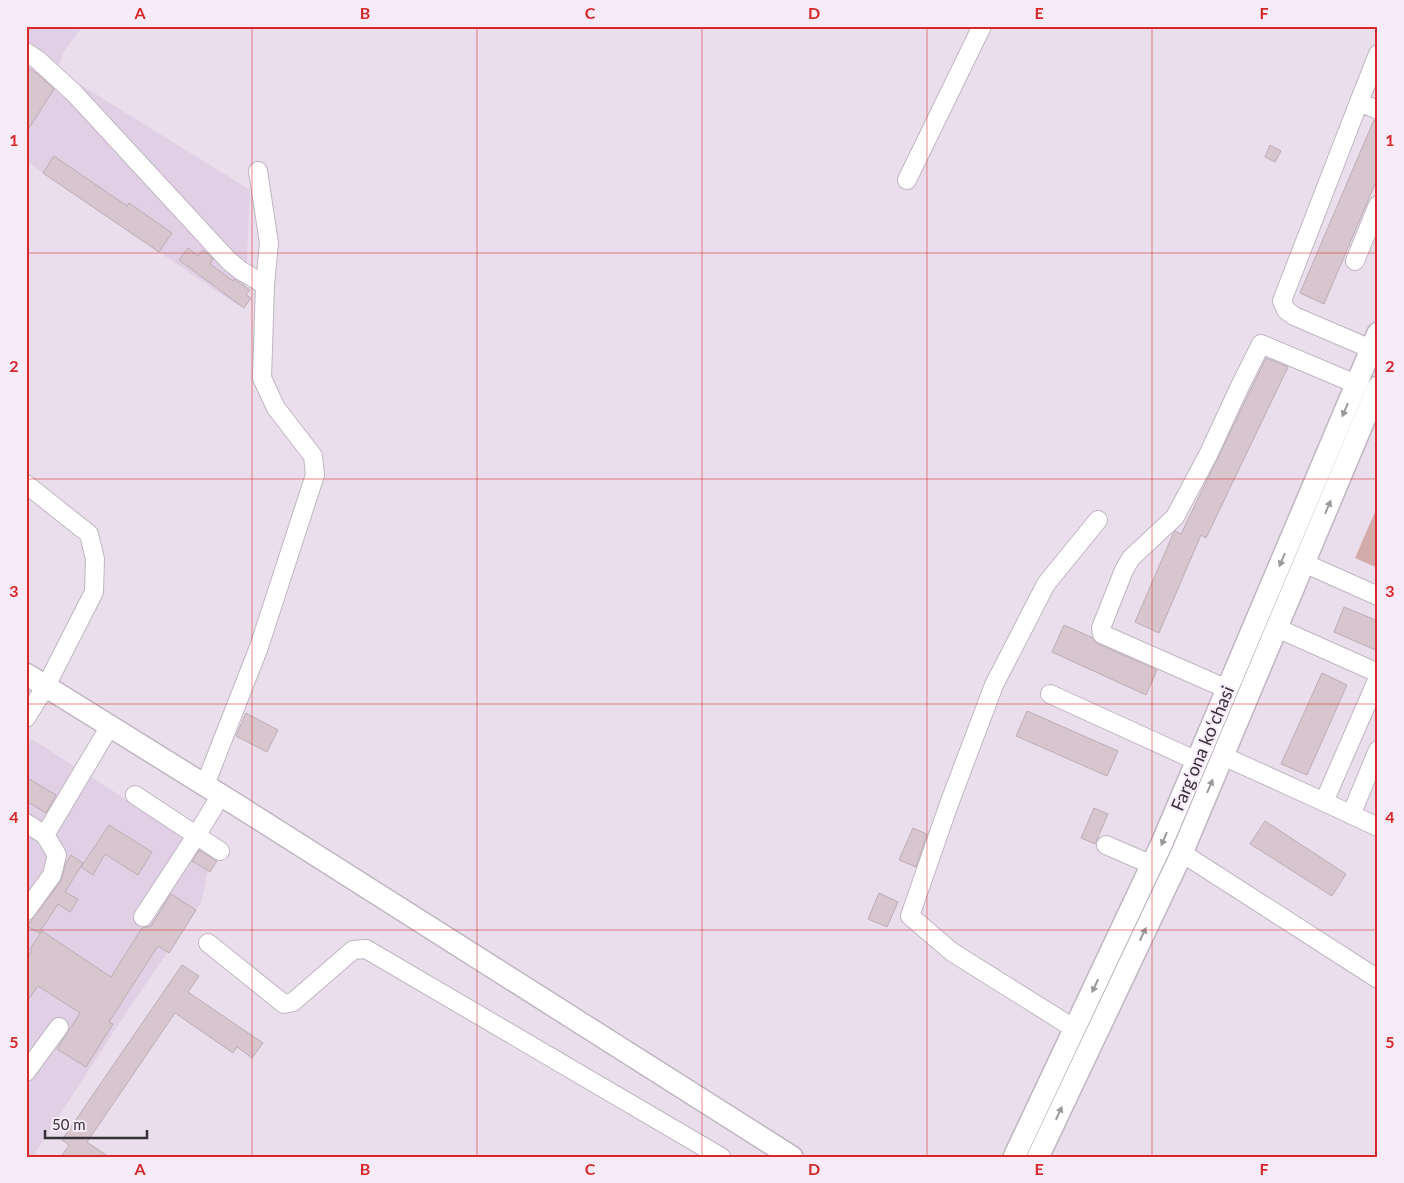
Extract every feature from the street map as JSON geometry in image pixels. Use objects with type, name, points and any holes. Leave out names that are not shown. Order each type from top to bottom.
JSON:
[{"type":"main road","name":"Fargʻona koʻchasi","points":[[1014,1157],[1152,866],[1374,341]]},
{"type":"main road","name":"Fargʻona koʻchasi","points":[[1038,1157],[1182,853],[1378,386]]},
{"type":"main road","points":[[33,682],[110,726],[213,790],[785,1153]]},
{"type":"street","points":[[907,180],[982,26]]},
{"type":"street","points":[[26,52],[38,60],[74,93],[229,261],[265,285]]},
{"type":"street","points":[[1374,341],[1294,316],[1286,310],[1282,300],[1378,54]]},
{"type":"street","points":[[1359,102],[1378,110]]},
{"type":"street","points":[[143,917],[196,836],[213,790],[315,476],[313,456],[276,408],[262,378],[268,243],[258,171]]},
{"type":"street","points":[[1355,261],[1378,205]]},
{"type":"street","points":[[1227,689],[1102,634],[1101,628],[1124,570],[1130,558],[1175,517],[1208,455],[1261,344],[1356,384]]},
{"type":"street","points":[[26,484],[90,534],[95,559],[94,592],[33,682],[26,718]]},
{"type":"street","points":[[1075,1029],[952,952],[910,916],[949,804],[994,685],[1046,584],[1098,520]]},
{"type":"street","points":[[1304,563],[1378,596]]},
{"type":"street","points":[[1277,628],[1378,673]]},
{"type":"street","points":[[1320,800],[1327,795],[1378,678]]},
{"type":"street","points":[[1050,694],[1197,761]]},
{"type":"street","points":[[45,834],[110,726]]},
{"type":"street","points":[[1350,815],[1378,750]]},
{"type":"street","points":[[1223,756],[1378,827]]},
{"type":"street","points":[[135,795],[220,851]]},
{"type":"street","points":[[26,824],[45,834],[57,854],[52,875],[26,911]]},
{"type":"street","points":[[1106,845],[1152,866]]},
{"type":"street","points":[[1182,853],[1378,979]]},
{"type":"street","points":[[208,943],[284,1004],[293,1002],[353,950],[366,949],[720,1157]]},
{"type":"street","points":[[26,1072],[59,1027]]},
{"type":"shaded area","points":[[26,26],[83,26],[64,51],[57,70],[250,190],[245,303],[237,305],[26,161]]},
{"type":"shaded area","points":[[1378,505],[1378,568],[1355,558]]},
{"type":"shaded area","points":[[32,739],[211,854],[201,903],[118,1025],[35,1153],[38,1157],[26,1157],[26,747]]},
{"type":"building","points":[[26,67],[38,74],[54,89],[26,133]]},
{"type":"building","points":[[1374,120],[1378,120],[1378,177],[1324,304],[1300,293]]},
{"type":"building","points":[[1270,145],[1281,151],[1275,162],[1265,157]]},
{"type":"building","points":[[54,156],[127,206],[129,203],[172,233],[159,252],[43,173]]},
{"type":"building","points":[[188,248],[198,256],[203,250],[213,259],[210,264],[233,281],[234,279],[250,290],[246,295],[251,298],[244,308],[179,260]]},
{"type":"building","points":[[1266,358],[1288,367],[1206,538],[1201,535],[1159,633],[1135,622],[1173,534],[1175,531],[1181,534]]},
{"type":"building","points":[[1344,607],[1378,621],[1378,651],[1334,632]]},
{"type":"building","points":[[1064,625],[1093,638],[1098,644],[1157,670],[1146,695],[1052,652]]},
{"type":"building","points":[[1322,673],[1347,685],[1307,775],[1281,764]]},
{"type":"building","points":[[1027,711],[1118,751],[1107,776],[1016,736]]},
{"type":"building","points":[[246,713],[278,730],[267,752],[236,736]]},
{"type":"building","points":[[26,777],[56,795],[46,813],[26,801]]},
{"type":"building","points":[[1094,808],[1108,814],[1095,844],[1081,838]]},
{"type":"building","points":[[1265,821],[1346,874],[1332,896],[1250,844]]},
{"type":"building","points":[[109,825],[152,852],[138,875],[105,854],[93,875],[81,867]]},
{"type":"building","points":[[913,828],[927,834],[916,867],[899,860]]},
{"type":"building","points":[[199,850],[217,861],[210,872],[192,861]]},
{"type":"building","points":[[71,855],[83,863],[65,892],[78,899],[70,912],[58,904],[39,933],[27,926],[61,881],[66,863]]},
{"type":"building","points":[[879,893],[898,902],[887,927],[868,919]]},
{"type":"building","points":[[171,894],[196,910],[169,953],[158,946],[109,1022],[113,1024],[86,1067],[57,1049],[80,1013],[38,986],[26,1003],[26,960],[32,951],[30,949],[42,931],[111,977],[142,928],[151,926]]},
{"type":"building","points":[[182,965],[199,976],[188,992],[263,1043],[252,1058],[237,1047],[233,1053],[175,1013],[87,1142],[109,1157],[61,1157],[69,1145],[62,1140]]}]
